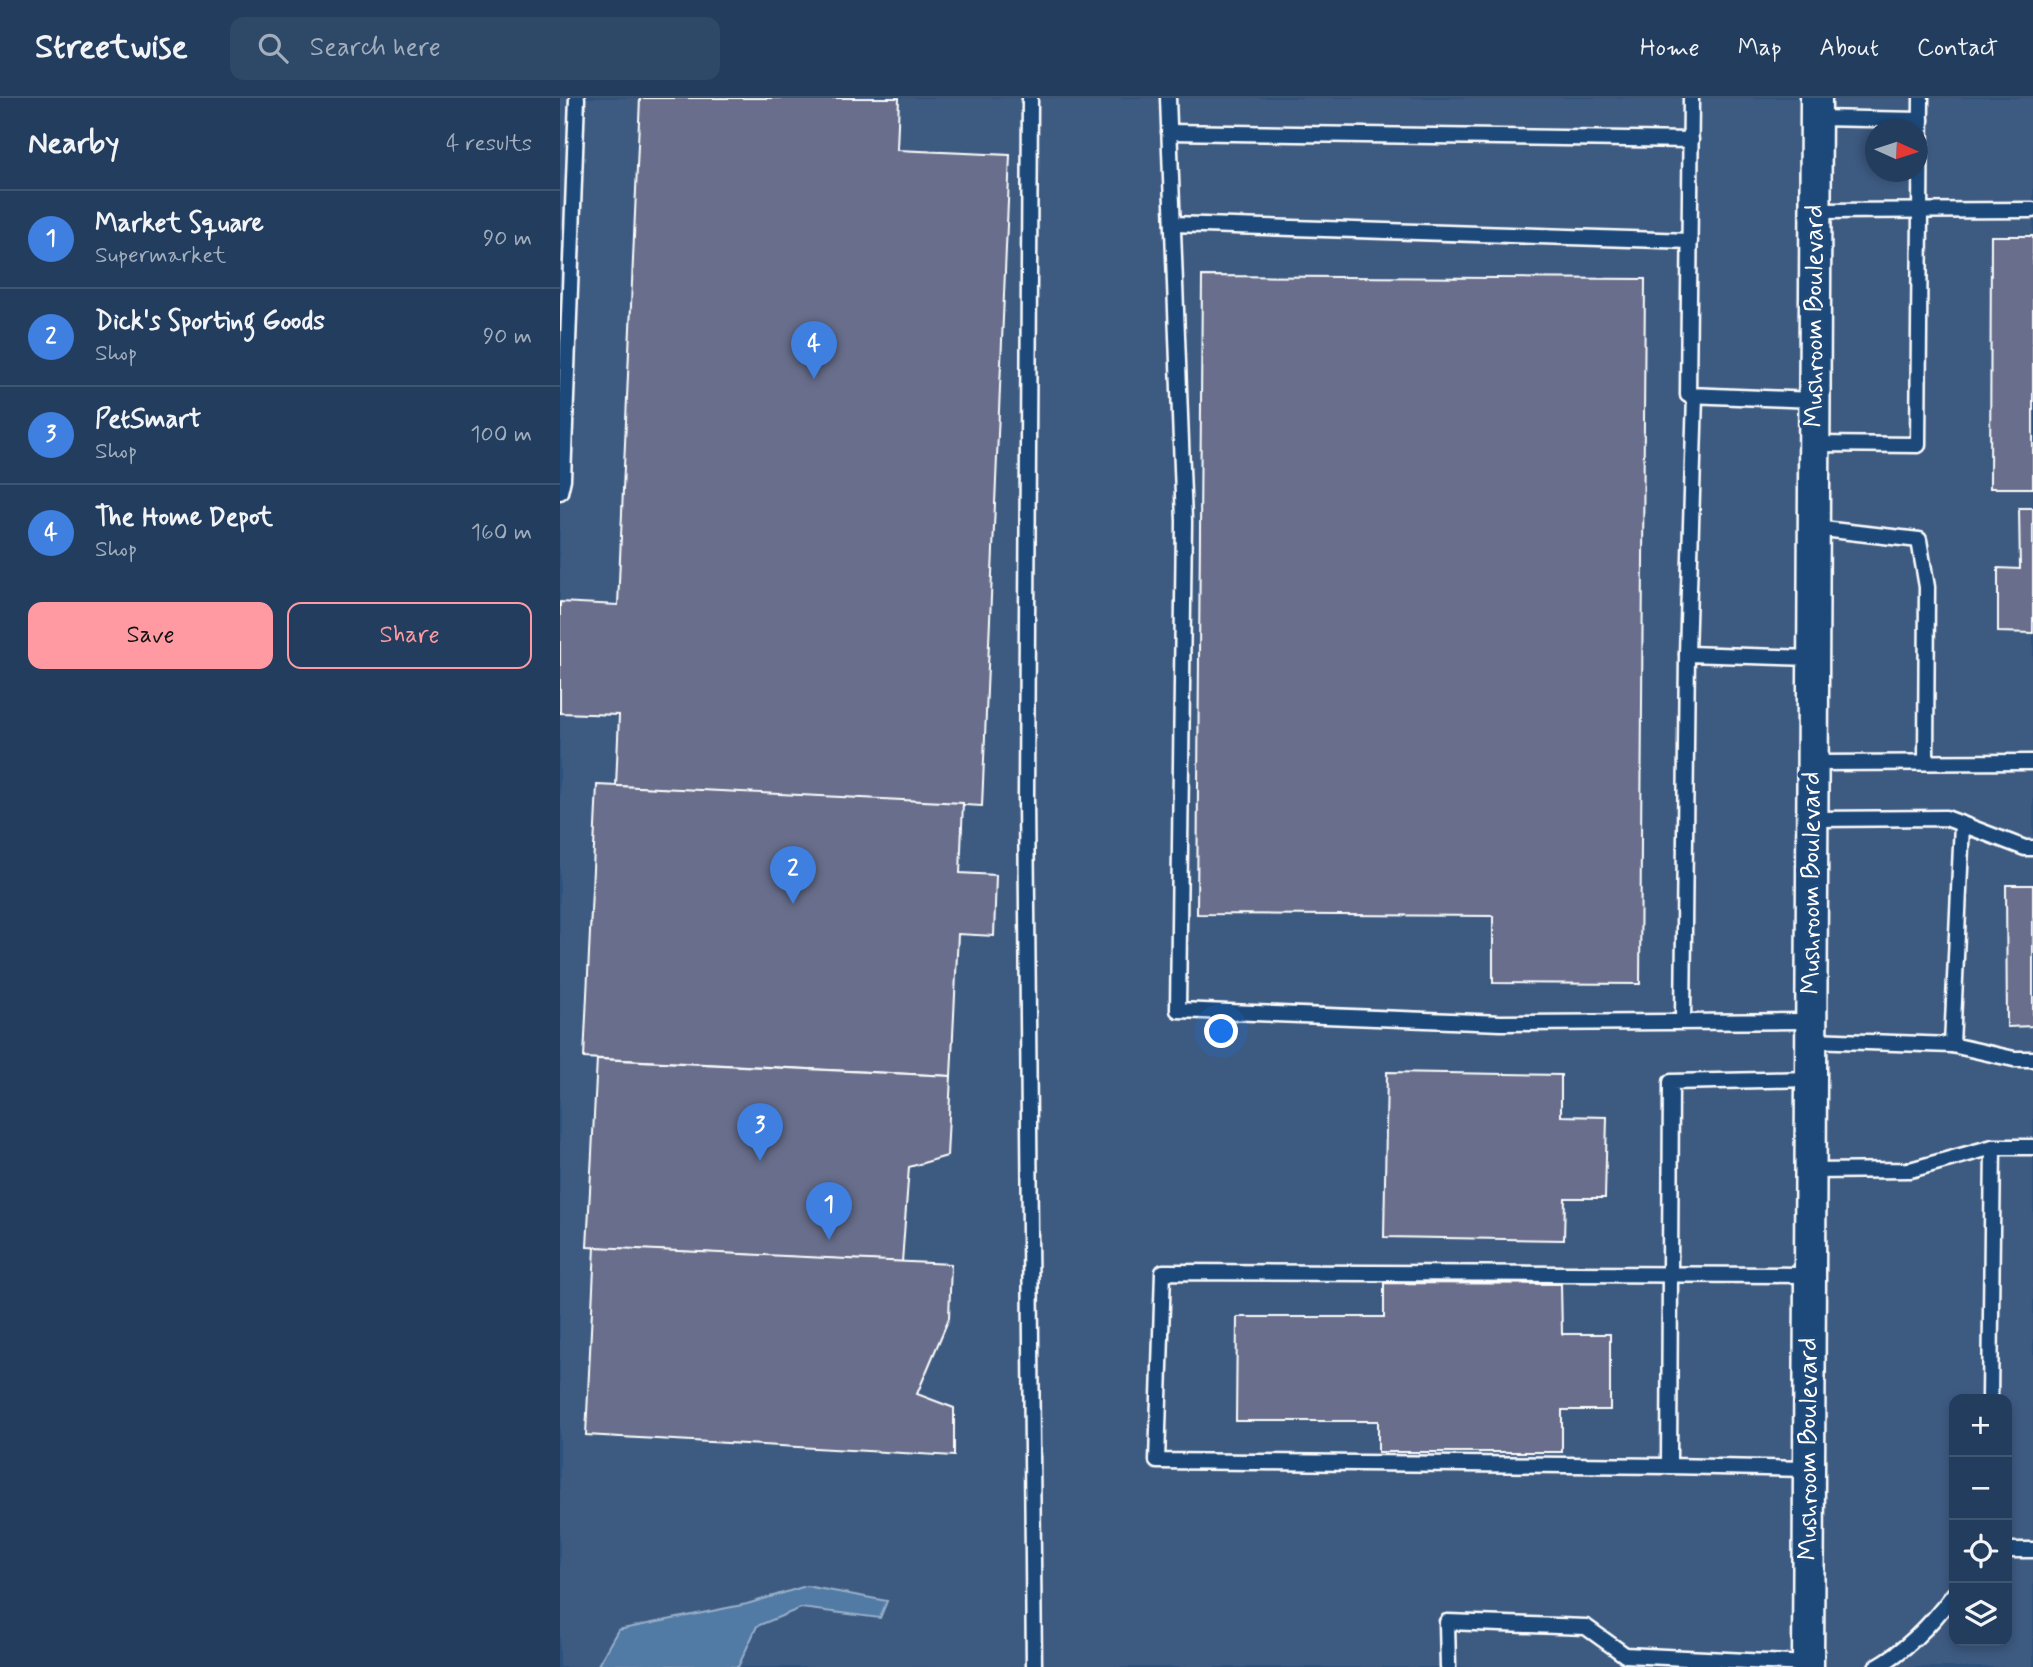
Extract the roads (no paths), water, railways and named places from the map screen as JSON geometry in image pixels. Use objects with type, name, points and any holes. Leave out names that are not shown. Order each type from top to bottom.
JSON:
[{"type":"street","name":"Mushroom Boulevard","points":[[1808,1665],[1816,108]]},
{"type":"lane","points":[[560,492],[563,479],[578,98]]},
{"type":"lane","points":[[1030,98],[1026,812],[1034,1667]]},
{"type":"lane","points":[[1168,98],[1184,521],[1178,1010],[1502,1023],[1682,1021],[1952,1045],[2014,1059],[2033,1059]]},
{"type":"lane","points":[[1691,98],[1688,395],[1814,400]]},
{"type":"lane","points":[[1921,98],[1921,119]]},
{"type":"lane","points":[[1816,108],[1912,119]]},
{"type":"lane","points":[[1169,132],[1691,141]]},
{"type":"lane","points":[[1814,444],[1918,445],[1921,182]]},
{"type":"lane","points":[[1815,211],[2033,210]]},
{"type":"lane","points":[[1173,224],[1690,241]]},
{"type":"lane","points":[[1682,1021],[1687,654],[1695,396]]},
{"type":"lane","points":[[1814,528],[1919,540],[1927,587],[1926,762]]},
{"type":"lane","points":[[1687,654],[1813,658]]},
{"type":"lane","points":[[1813,762],[2033,762]]},
{"type":"lane","points":[[1812,818],[1946,818],[2025,848],[2033,848]]},
{"type":"lane","points":[[1952,1045],[1962,824]]},
{"type":"lane","points":[[1669,1466],[1671,1082],[1811,1079]]},
{"type":"lane","points":[[1990,1394],[1993,1147]]},
{"type":"lane","points":[[1810,1171],[1910,1170],[1993,1147],[2033,1147]]},
{"type":"lane","points":[[1809,1469],[1157,1461],[1163,1272],[1810,1275]]},
{"type":"lane","points":[[2012,1549],[2033,1550]]},
{"type":"lane","points":[[1876,1667],[1892,1658],[1927,1627],[1949,1600]]},
{"type":"lane","points":[[1448,1667],[1447,1622],[1586,1627],[1625,1655],[1808,1665]]},
{"type":"place","name":"The Home Depot","points":[[814,379]]},
{"type":"place","name":"Dick's Sporting Goods","points":[[793,904]]},
{"type":"place","name":"PetSmart","points":[[760,1161]]},
{"type":"place","name":"Market Square","points":[[829,1240]]}]
